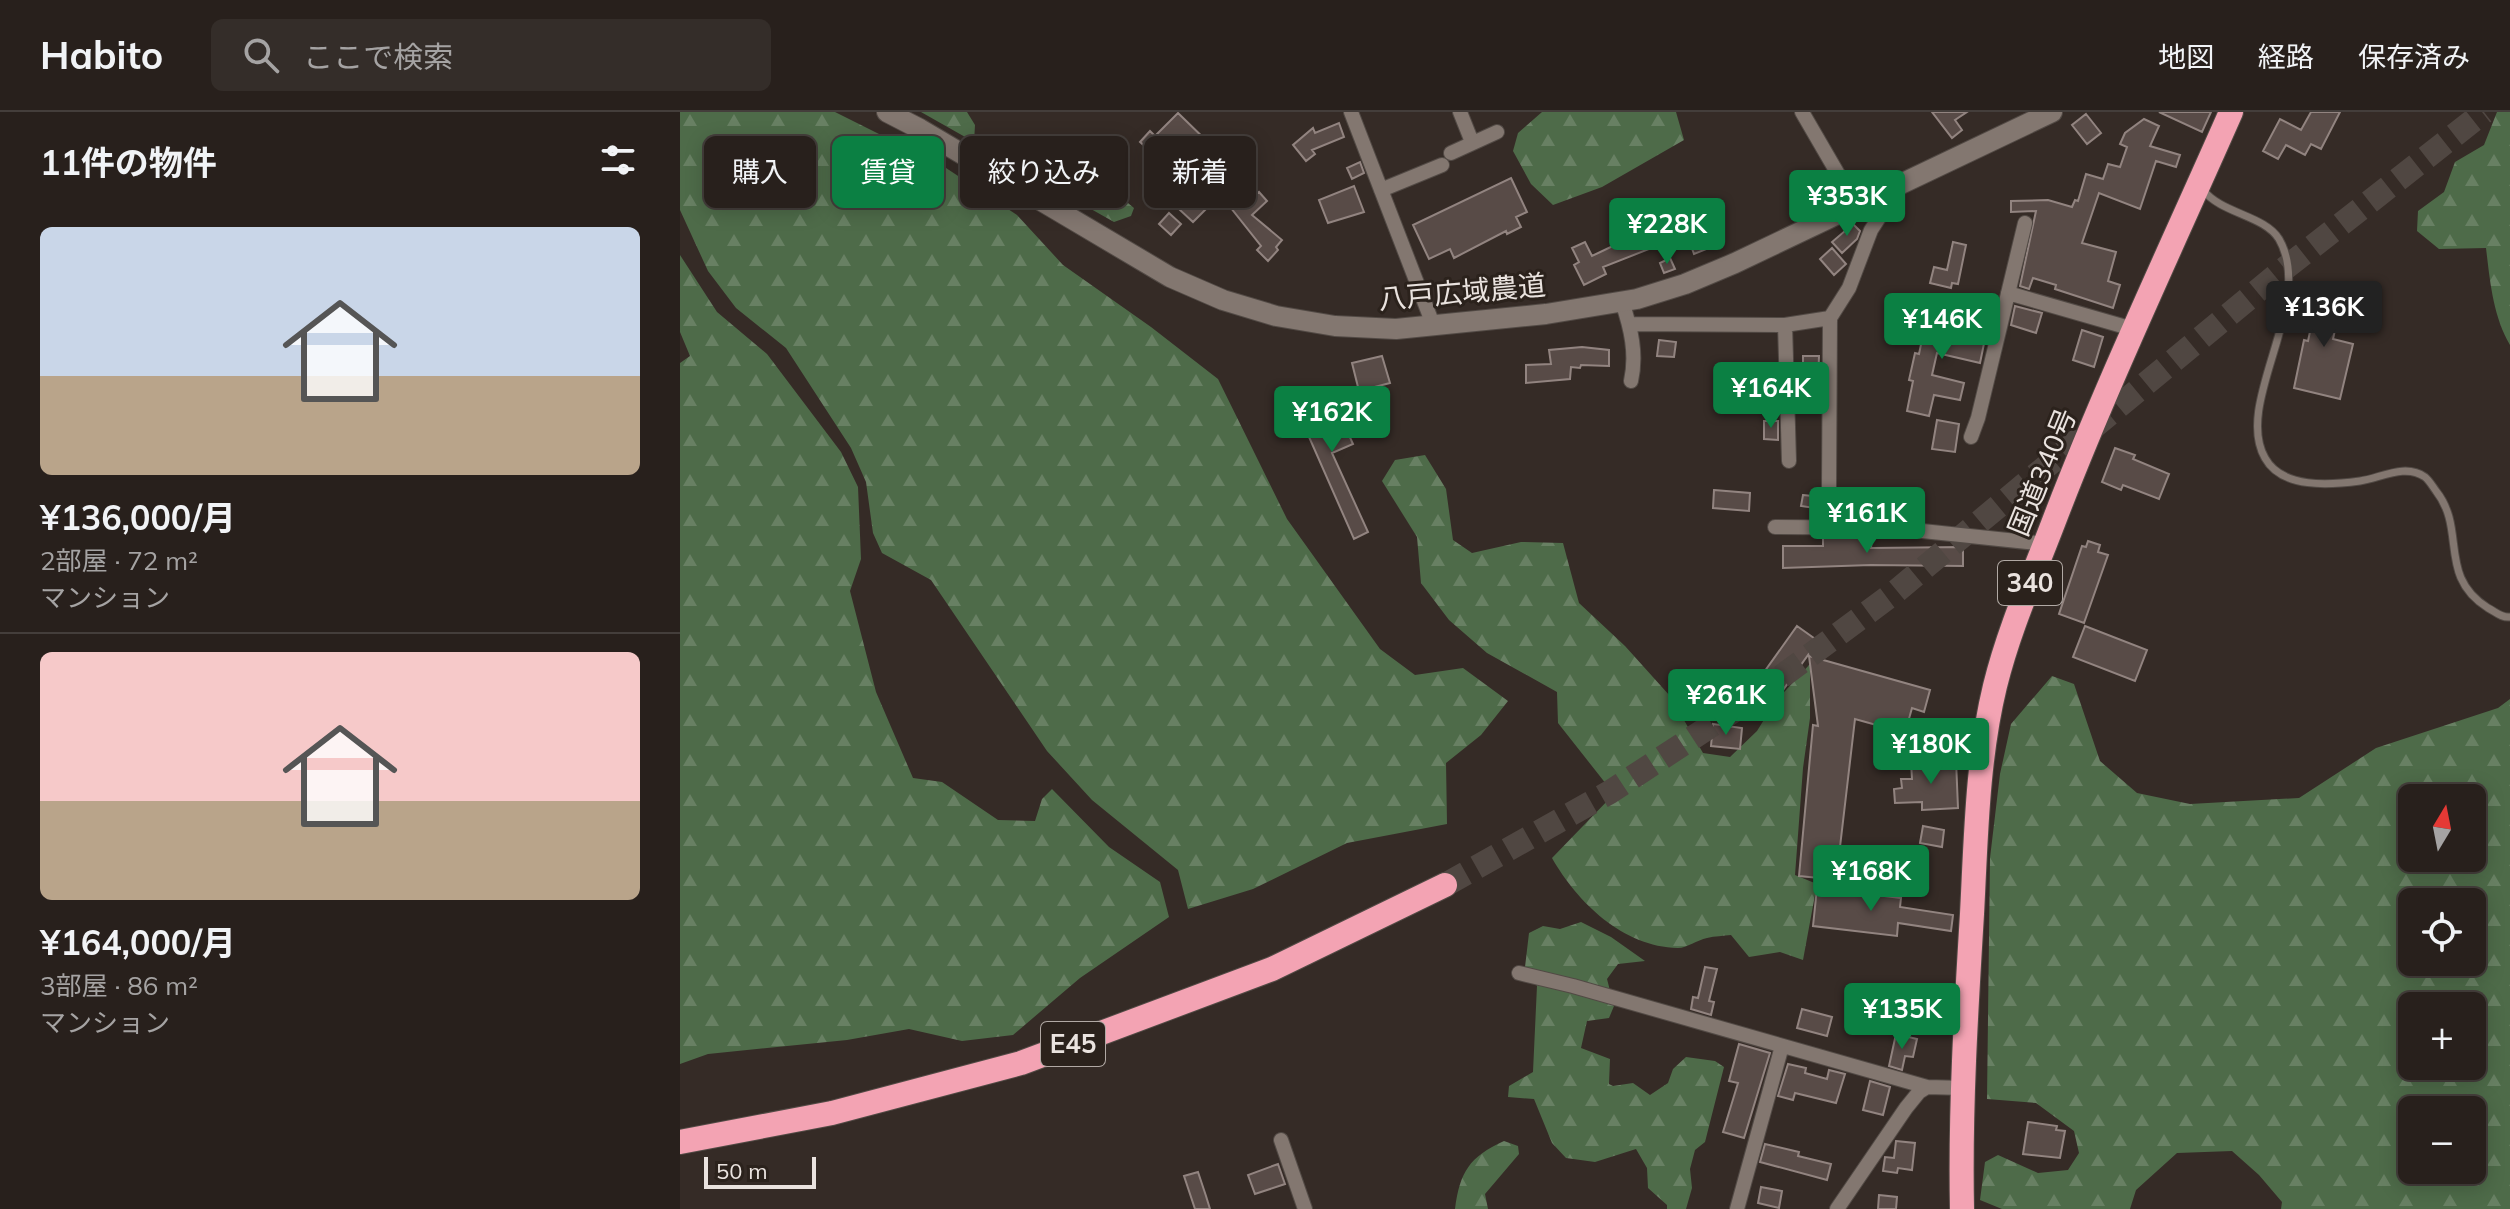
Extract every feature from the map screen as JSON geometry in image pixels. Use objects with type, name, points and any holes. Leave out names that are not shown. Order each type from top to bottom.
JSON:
[{"type":"highway","name":"国道340号","points":[[1962,1209],[1963,1088],[1984,737],[2007,642],[2133,329],[2231,112]]},
{"type":"highway","name":"E45","points":[[680,1142],[832,1113],[1021,1063],[1272,969],[1445,885]]},
{"type":"street","name":"八戸広域農道","points":[[887,112],[1170,277],[1223,300],[1276,316],[1335,326],[1396,329],[1546,314],[1622,302],[1685,284],[2052,112]]},
{"type":"street","points":[[1351,112],[1434,327]]},
{"type":"street","points":[[1460,112],[1472,142]]},
{"type":"street","points":[[1802,112],[1856,205]]},
{"type":"street","points":[[1381,190],[1497,132]]},
{"type":"street","points":[[1829,488],[1830,318],[1849,288],[1871,230],[1901,184]]},
{"type":"street","points":[[1971,437],[2025,223]]},
{"type":"street","points":[[2008,293],[2133,329]]},
{"type":"street","points":[[1622,302],[1630,324],[1633,347],[1631,381]]},
{"type":"street","points":[[1948,308],[2001,318]]},
{"type":"street","points":[[1630,324],[1785,325],[1830,318]]},
{"type":"street","points":[[1785,325],[1789,461]]},
{"type":"street","points":[[1775,527],[1894,528],[2045,544]]},
{"type":"street","points":[[1519,973],[1927,1087],[1963,1088]]},
{"type":"street","points":[[1737,1209],[1782,1046]]},
{"type":"street","points":[[1837,1209],[1906,1108],[1927,1087]]},
{"type":"street","points":[[1281,1140],[1305,1209]]},
{"type":"lane","points":[[2199,184],[2209,197],[2277,235],[2285,252],[2289,286],[2258,414],[2259,442],[2265,459],[2280,475],[2311,484],[2361,481],[2405,470],[2425,477],[2446,504],[2459,579],[2474,599],[2504,617],[2510,617]]},
{"type":"green space","points":[[680,112],[835,112],[883,136],[832,136],[832,208],[944,208],[944,167],[960,177],[960,208],[1006,208],[1017,215],[1063,265],[1218,379],[1287,519],[1380,649],[1415,675],[1463,668],[1508,701],[1481,735],[1446,763],[1447,824],[1347,843],[1253,889],[1188,909],[1178,870],[1092,800],[1047,751],[931,580],[882,553],[873,533],[866,482],[851,448],[786,348],[736,308],[708,271],[680,210]]},
{"type":"green space","points":[[921,112],[967,112],[975,125],[974,136],[963,136]]},
{"type":"green space","points":[[1542,112],[1676,112],[1684,140],[1602,187],[1553,205],[1531,184],[1513,151],[1518,133]]},
{"type":"green space","points":[[2497,112],[2510,112],[2510,345],[2496,310],[2486,248],[2439,249],[2417,231],[2418,211],[2444,192],[2455,162],[2484,145]]},
{"type":"green space","points":[[1128,203],[1134,208],[1131,216],[1114,222],[1089,208],[1128,208]]},
{"type":"green space","points":[[680,255],[717,312],[767,354],[841,452],[858,487],[861,559],[850,591],[876,692],[913,778],[942,782],[998,820],[1035,821],[1042,799],[1052,789],[1109,847],[1160,882],[1169,917],[1080,978],[1013,1035],[962,1041],[909,1029],[847,1040],[708,1054],[680,1064],[680,363],[690,356],[680,332]]},
{"type":"green space","points":[[1425,455],[1446,489],[1453,540],[1472,553],[1521,542],[1563,543],[1579,603],[1625,646],[1670,696],[1703,753],[1730,757],[1757,731],[1775,702],[1810,664],[1810,718],[1795,875],[1817,884],[1803,960],[1780,952],[1749,957],[1731,935],[1707,938],[1678,948],[1639,940],[1621,931],[1588,906],[1562,874],[1552,858],[1614,794],[1558,723],[1557,692],[1487,653],[1449,620],[1421,583],[1417,537],[1382,481],[1395,460]]},
{"type":"green space","points":[[2052,676],[2074,684],[2100,761],[2137,793],[2190,804],[2299,798],[2376,748],[2498,708],[2510,699],[2510,1209],[2281,1209],[2282,1202],[2259,1175],[2232,1151],[2177,1153],[2136,1190],[2130,1209],[2002,1209],[1980,1200],[1985,1162],[1998,1155],[2038,1173],[2068,1170],[2079,1153],[2074,1131],[2036,1103],[1987,1099],[1990,858],[2000,774],[2011,724]]},
{"type":"green space","points":[[1581,922],[1611,937],[1645,961],[1618,964],[1607,979],[1614,1006],[1609,1018],[1587,1021],[1581,1048],[1610,1059],[1609,1084],[1633,1083],[1650,1095],[1668,1083],[1673,1069],[1686,1057],[1715,1061],[1724,1067],[1705,1142],[1695,1150],[1690,1169],[1692,1188],[1686,1209],[1667,1209],[1667,1205],[1648,1188],[1647,1168],[1636,1149],[1595,1162],[1566,1158],[1552,1143],[1534,1099],[1508,1097],[1509,1086],[1533,1072],[1537,986],[1525,967],[1529,933],[1543,926],[1560,929]]},
{"type":"green space","points":[[1504,1141],[1518,1146],[1519,1154],[1485,1194],[1488,1209],[1455,1209],[1463,1175],[1468,1167],[1482,1153]]},
{"type":"building","points":[[1932,112],[1967,112],[1955,120],[1962,130],[1952,138]]},
{"type":"building","points":[[2159,112],[2211,112],[2202,132]]},
{"type":"building","points":[[2311,112],[2340,112],[2321,149],[2311,144],[2305,155],[2286,145],[2278,159],[2263,151],[2280,119],[2301,130]]},
{"type":"building","points":[[1178,113],[1202,136],[1155,136]]},
{"type":"building","points":[[2086,114],[2101,133],[2087,144],[2072,125]]},
{"type":"building","points":[[2144,119],[2159,126],[2150,146],[2180,155],[2176,167],[2156,161],[2140,209],[2099,193],[2082,243],[2116,252],[2108,281],[2120,285],[2113,308],[2055,289],[2056,285],[2033,278],[2029,289],[2020,286],[2036,211],[2011,212],[2011,201],[2048,200],[2072,207],[2075,200],[2078,201],[2086,174],[2103,179],[2108,164],[2120,167],[2127,147],[2120,144],[2125,133]]},
{"type":"building","points":[[1339,123],[1344,137],[1312,150],[1315,154],[1306,161],[1293,145],[1313,128],[1315,133]]},
{"type":"building","points":[[1360,162],[1364,173],[1352,179],[1347,168]]},
{"type":"building","points":[[1511,178],[1527,212],[1516,217],[1521,227],[1507,234],[1506,231],[1454,258],[1450,249],[1429,259],[1413,225]]},
{"type":"building","points":[[1354,186],[1364,212],[1328,223],[1319,200]]},
{"type":"building","points":[[1259,192],[1267,201],[1252,215],[1282,240],[1268,261],[1257,250],[1261,246],[1231,208],[1256,208],[1256,194]]},
{"type":"building","points":[[1182,208],[1206,209],[1193,222],[1180,210]]},
{"type":"building","points":[[1169,213],[1181,224],[1171,235],[1159,224]]},
{"type":"building","points":[[1690,214],[1694,224],[1680,230],[1676,219]]},
{"type":"building","points":[[1853,224],[1860,231],[1857,239],[1842,253],[1832,242]]},
{"type":"building","points":[[1649,225],[1655,239],[1646,242],[1649,249],[1603,267],[1606,274],[1584,285],[1574,265],[1579,262],[1572,248],[1585,242],[1592,256],[1615,245],[1612,240],[1619,237],[1618,234]]},
{"type":"building","points":[[1700,226],[1709,248],[1694,254],[1686,232]]},
{"type":"building","points":[[1953,242],[1966,245],[1958,284],[1952,283],[1951,288],[1930,283],[1934,267],[1947,270]]},
{"type":"building","points":[[1832,248],[1846,264],[1834,275],[1820,259]]},
{"type":"building","points":[[1670,258],[1675,269],[1664,273],[1660,263]]},
{"type":"building","points":[[2320,285],[2344,290],[2333,339],[2353,344],[2340,399],[2294,388]]},
{"type":"building","points":[[2015,306],[2042,313],[2036,333],[2011,325]]},
{"type":"building","points":[[1927,316],[1987,329],[1980,363],[1937,353],[1932,375],[1964,383],[1960,400],[1934,395],[1929,416],[1907,411],[1913,381],[1909,380],[1915,353],[1919,354]]},
{"type":"building","points":[[2082,330],[2103,337],[2094,367],[2073,360]]},
{"type":"building","points":[[1659,340],[1676,342],[1674,357],[1657,356]]},
{"type":"building","points":[[1582,347],[1609,350],[1609,366],[1571,367],[1570,379],[1526,383],[1526,365],[1551,364],[1549,350]]},
{"type":"building","points":[[1382,356],[1390,383],[1359,391],[1352,363]]},
{"type":"building","points":[[1803,356],[1819,356],[1817,411],[1798,410],[1797,387],[1803,387]]},
{"type":"building","points":[[1753,369],[1775,369],[1775,388],[1761,388],[1761,384],[1753,384]]},
{"type":"building","points":[[1329,391],[1353,444],[1332,453],[1368,532],[1354,539],[1298,412],[1317,403],[1315,397]]},
{"type":"building","points":[[1937,420],[1959,424],[1955,452],[1932,449]]},
{"type":"building","points":[[1764,421],[1778,421],[1778,440],[1764,439]]},
{"type":"building","points":[[2115,448],[2169,474],[2159,499],[2123,485],[2121,490],[2102,482]]},
{"type":"building","points":[[1714,490],[1750,493],[1749,511],[1713,508]]},
{"type":"building","points":[[1803,495],[1830,498],[1828,510],[1801,506]]},
{"type":"building","points":[[1823,537],[1872,538],[1871,548],[1963,547],[1963,566],[1783,568],[1783,546],[1823,546]]},
{"type":"building","points":[[2088,541],[2100,545],[2098,552],[2108,555],[2084,623],[2059,614],[2082,546],[2086,547]]},
{"type":"building","points":[[1797,626],[1818,641],[1778,697],[1757,682]]},
{"type":"building","points":[[2085,626],[2147,650],[2135,681],[2073,657]]},
{"type":"building","points":[[1809,656],[1930,690],[1924,712],[1912,708],[1905,733],[1855,719],[1838,864],[1821,862],[1819,878],[1799,876],[1813,725],[1818,726]]},
{"type":"building","points":[[1713,724],[1742,728],[1740,749],[1711,746]]},
{"type":"building","points":[[1956,760],[1958,808],[1922,810],[1922,802],[1895,803],[1894,789],[1902,788],[1901,779],[1912,779],[1911,762]]},
{"type":"building","points":[[1923,826],[1944,830],[1942,847],[1920,843]]},
{"type":"building","points":[[1817,888],[1901,898],[1900,907],[1953,915],[1951,931],[1898,923],[1897,936],[1813,926]]},
{"type":"building","points":[[1705,967],[1717,969],[1709,1001],[1714,1002],[1711,1015],[1691,1009],[1693,997],[1698,998]]},
{"type":"building","points":[[1802,1009],[1832,1017],[1827,1036],[1797,1028]]},
{"type":"building","points":[[1896,1034],[1917,1039],[1913,1057],[1905,1056],[1902,1070],[1889,1066]]},
{"type":"building","points":[[1739,1044],[1770,1053],[1744,1138],[1723,1132],[1738,1083],[1729,1081]]},
{"type":"building","points":[[1788,1064],[1806,1068],[1805,1073],[1827,1079],[1829,1070],[1845,1074],[1836,1103],[1795,1093],[1793,1100],[1778,1096]]},
{"type":"building","points":[[1870,1081],[1890,1087],[1883,1115],[1863,1110]]},
{"type":"building","points":[[2028,1122],[2057,1126],[2056,1130],[2065,1131],[2060,1158],[2023,1154]]},
{"type":"building","points":[[1896,1141],[1915,1143],[1912,1170],[1898,1168],[1897,1173],[1883,1171],[1885,1157],[1894,1158]]},
{"type":"building","points":[[1765,1144],[1831,1164],[1827,1180],[1760,1162]]},
{"type":"building","points":[[1278,1164],[1285,1184],[1255,1194],[1248,1175]]},
{"type":"building","points":[[1198,1172],[1210,1209],[1195,1209],[1184,1176]]},
{"type":"building","points":[[1761,1187],[1782,1191],[1779,1208],[1758,1203]]},
{"type":"building","points":[[1879,1195],[1897,1197],[1896,1209],[1878,1209]]},
{"type":"tunnel","points":[[1445,885],[1610,792],[1747,702],[1894,593],[2279,273],[2484,112]]}]
